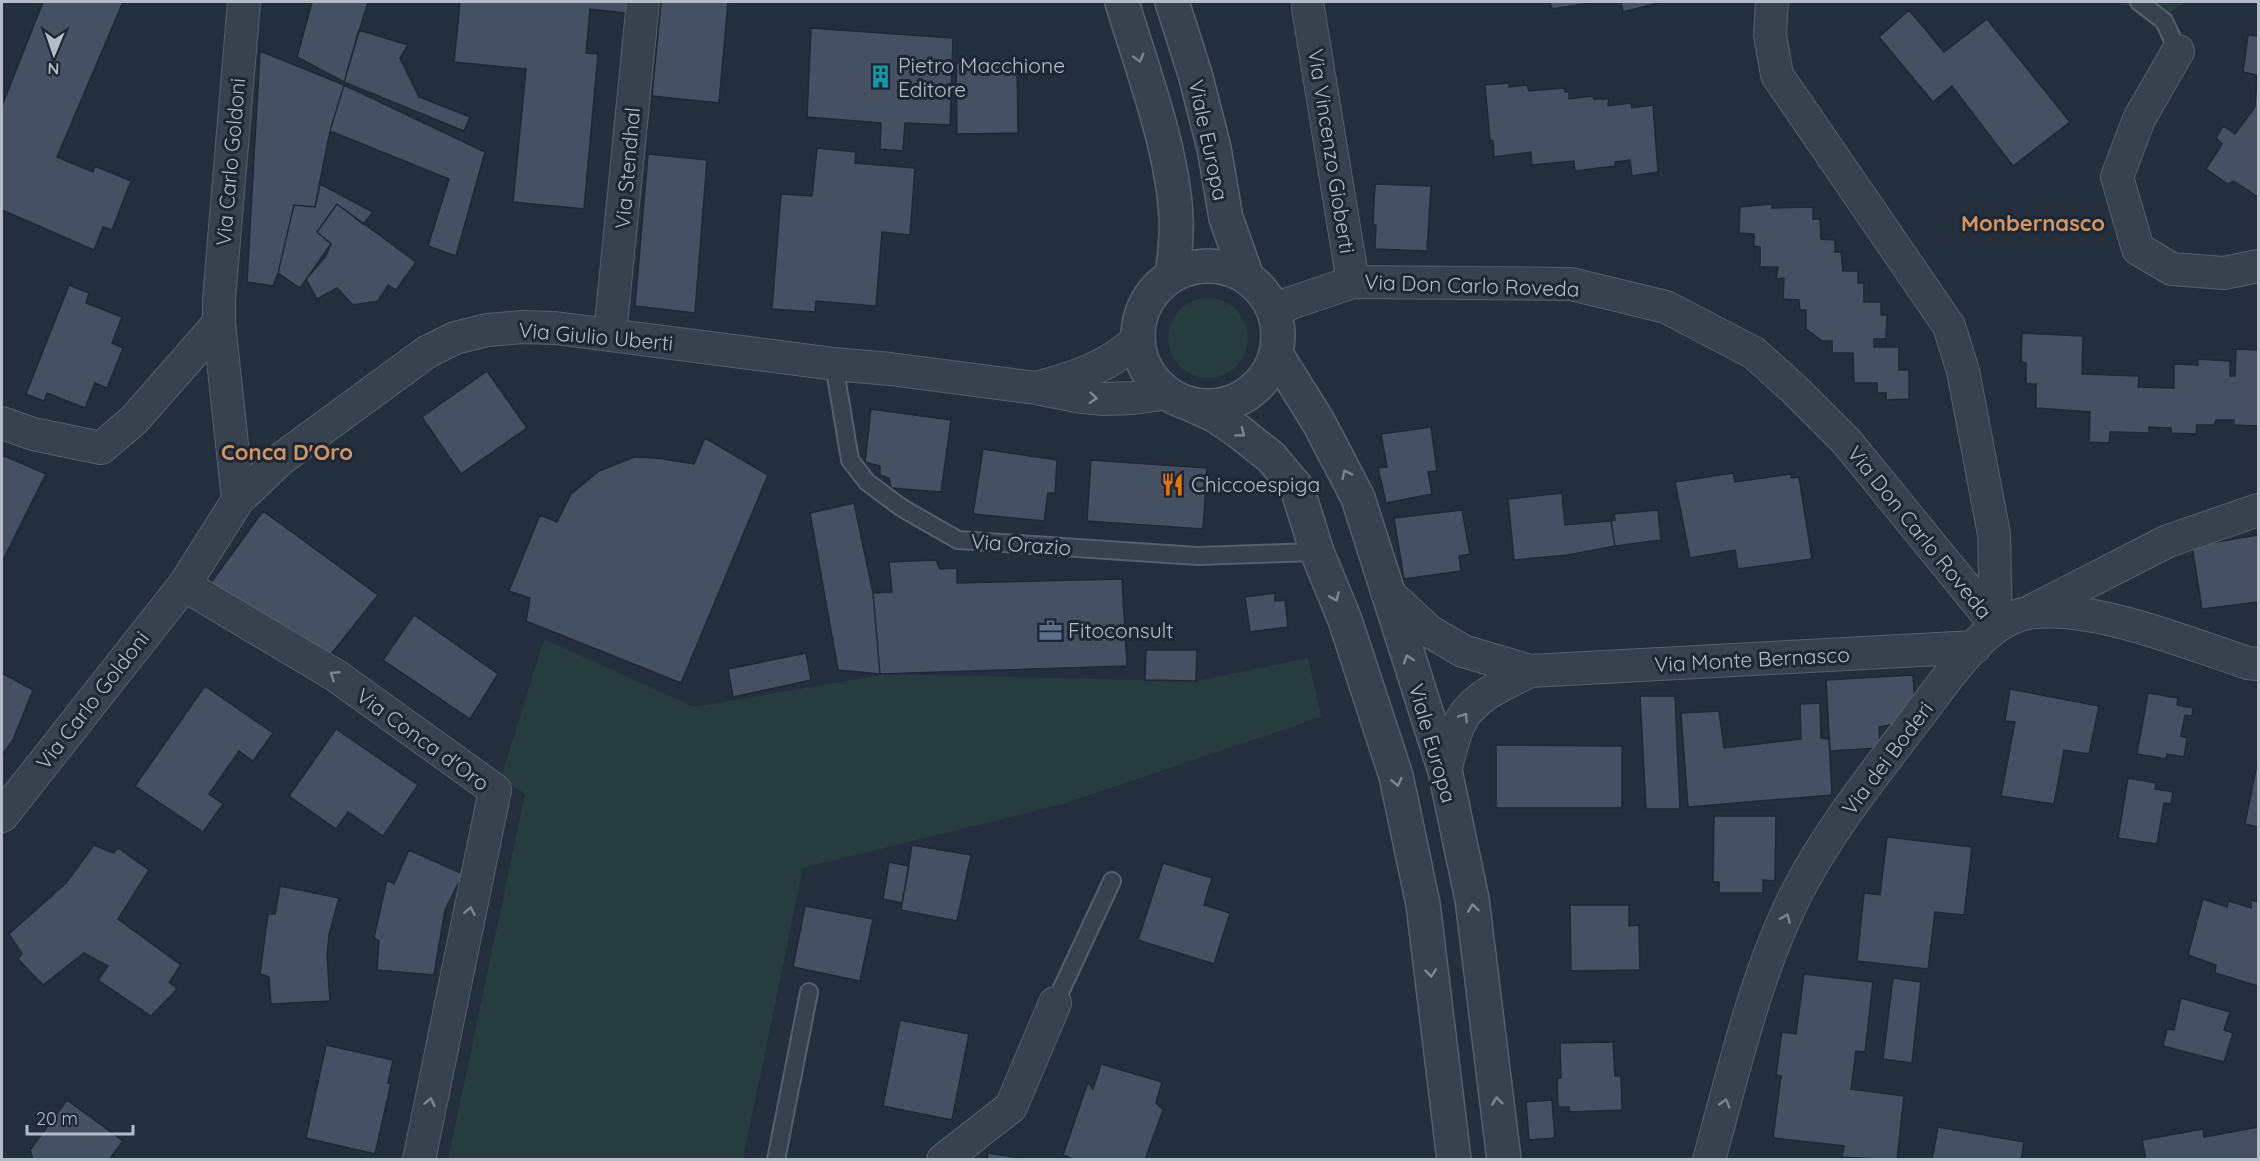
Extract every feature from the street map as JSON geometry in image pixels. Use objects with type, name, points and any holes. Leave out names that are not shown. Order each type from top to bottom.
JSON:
[{"type":"street","name":"Via Carlo Goldoni","points":[[237,501],[219,323],[219,299],[243,2]]},
{"type":"street","name":"Via Stendhal","points":[[610,334],[643,2]]},
{"type":"street","points":[[1122,2],[1163,141],[1172,182],[1177,239],[1172,275]]},
{"type":"street","name":"Viale Europa","points":[[1172,2],[1195,74],[1214,148],[1226,218],[1247,277]]},
{"type":"street","name":"Via Don Carlo Roveda","points":[[1772,2],[1770,35],[1777,75],[1949,326],[1963,371],[1994,534],[1985,636]]},
{"type":"street","name":"Via Vincenzo Gioberti","points":[[1274,311],[1353,282],[1308,8]]},
{"type":"street","points":[[2178,51],[2139,119],[2117,177],[2138,249],[2172,269],[2224,273],[2259,266]]},
{"type":"street","name":"Viale Europa","points":[[1179,398],[1212,406],[1234,401],[1253,390],[1267,374],[1276,354],[1278,332],[1274,311],[1263,291],[1247,277],[1229,269],[1210,265],[1191,268],[1172,275],[1157,287],[1146,302],[1139,320],[1137,340],[1142,360],[1152,379],[1179,398],[1216,416],[1271,457],[1297,488],[1317,552],[1345,620],[1396,776],[1423,904],[1454,1160]]},
{"type":"street","name":"Via Don Carlo Roveda","points":[[1353,282],[1571,284],[1666,307],[1754,353],[1847,442],[1985,636]]},
{"type":"street","points":[[2,423],[33,434],[101,448],[134,420],[219,323]]},
{"type":"street","name":"Via Giulio Uberti","points":[[184,585],[237,501],[281,459],[427,352],[455,338],[487,330],[523,327],[610,334],[1036,388],[1058,394],[1104,399],[1179,398]]},
{"type":"street","name":"Via Giulio Uberti","points":[[1036,388],[1092,370],[1123,354],[1137,340]]},
{"type":"street","name":"Viale Europa","points":[[1276,354],[1319,423],[1358,498],[1444,771],[1472,899],[1504,1160]]},
{"type":"street","points":[[2027,613],[2168,541],[2259,510]]},
{"type":"street","name":"Via Carlo Goldoni","points":[[2,816],[184,585]]},
{"type":"street","name":"Via Conca d'Oro","points":[[184,585],[335,675],[495,790],[418,1160]]},
{"type":"street","name":"Via Monte Bernasco","points":[[1387,592],[1429,631],[1463,651],[1530,671],[1985,636]]},
{"type":"street","name":"Via dei Boderi","points":[[1709,1160],[1762,974],[1795,896],[1838,823],[1950,675],[1985,636],[2027,613],[2065,612],[2141,627],[2248,663],[2259,664]]},
{"type":"street","name":"Via Monte Bernasco","points":[[1444,771],[1458,726],[1473,704],[1530,671]]},
{"type":"street","points":[[943,1160],[1011,1107],[1055,1003]]},
{"type":"lane","points":[[2139,2],[2164,21],[2178,51]]},
{"type":"lane","name":"Via Orazio","points":[[834,364],[850,460],[867,482],[902,508],[958,540],[1197,556],[1317,552]]},
{"type":"lane","points":[[1055,1003],[1112,881]]},
{"type":"lane","points":[[776,1160],[809,992]]},
{"type":"green space","points":[[2117,2],[2186,2],[2165,15]]},
{"type":"green space","points":[[1208,298],[1223,301],[1236,310],[1245,323],[1248,338],[1245,353],[1236,366],[1223,375],[1208,378],[1193,375],[1180,366],[1171,353],[1168,338],[1171,323],[1180,310],[1193,301]]},
{"type":"green space","points":[[544,639],[694,707],[887,674],[1196,681],[1308,658],[1321,717],[1063,804],[803,868],[743,1159],[448,1160],[525,794],[501,778]]},
{"type":"building","points":[[43,2],[123,2],[57,157],[93,172],[95,166],[131,181],[112,230],[103,227],[94,250],[2,210],[2,106]]},
{"type":"building","points":[[312,2],[368,2],[344,82],[297,57]]},
{"type":"building","points":[[460,2],[628,2],[626,13],[590,9],[586,53],[598,54],[584,209],[513,202],[526,69],[454,62]]},
{"type":"building","points":[[661,2],[728,2],[719,103],[652,96]]},
{"type":"building","points":[[1550,2],[1590,2],[1590,3],[1552,9]]},
{"type":"building","points":[[1621,2],[1662,2],[1623,12]]},
{"type":"building","points":[[1909,10],[1944,52],[1987,19],[2070,122],[2013,166],[1952,86],[1933,102],[1879,37]]},
{"type":"building","name":"Pietro Macchione Editore","points":[[811,28],[953,38],[950,125],[905,123],[903,151],[880,149],[881,123],[807,117]]},
{"type":"building","points":[[359,30],[408,45],[400,58],[419,97],[470,117],[464,131],[344,82]]},
{"type":"building","points":[[2248,35],[2258,36],[2258,197],[2234,181],[2228,184],[2206,169],[2222,144],[2216,138],[2223,126],[2235,134],[2255,107],[2257,75],[2243,72]]},
{"type":"building","points":[[260,51],[344,85],[330,131],[315,207],[294,205],[273,286],[247,282]]},
{"type":"building","points":[[956,63],[1017,63],[1018,133],[957,134]]},
{"type":"building","points":[[1509,83],[1509,87],[1527,85],[1529,91],[1564,88],[1565,92],[1569,92],[1569,99],[1593,96],[1594,99],[1609,99],[1608,106],[1631,103],[1632,108],[1653,105],[1658,172],[1632,176],[1630,160],[1615,162],[1615,166],[1575,171],[1574,161],[1532,165],[1531,152],[1494,157],[1493,141],[1490,140],[1485,85]]},
{"type":"building","points":[[344,85],[485,152],[456,256],[428,246],[449,179],[330,131]]},
{"type":"building","points":[[817,148],[856,152],[855,163],[915,168],[910,235],[882,232],[876,306],[816,301],[815,312],[772,309],[781,194],[812,196]]},
{"type":"building","points":[[648,154],[707,160],[695,313],[635,306]]},
{"type":"building","points":[[320,184],[373,212],[363,224],[337,204],[317,232],[331,244],[300,288],[278,273],[294,205],[315,207]]},
{"type":"building","points":[[1375,184],[1431,186],[1427,251],[1375,249],[1376,225],[1373,225]]},
{"type":"building","points":[[337,204],[416,262],[396,290],[388,285],[378,301],[353,305],[337,288],[317,299],[306,279],[326,256],[331,244],[317,232]]},
{"type":"building","points":[[1772,204],[1772,208],[1813,207],[1813,219],[1820,219],[1821,239],[1835,240],[1835,252],[1841,252],[1843,271],[1858,271],[1858,283],[1864,283],[1864,302],[1881,302],[1881,315],[1887,315],[1886,339],[1874,339],[1874,347],[1899,347],[1899,370],[1909,370],[1909,399],[1886,400],[1886,393],[1877,393],[1877,383],[1854,383],[1853,353],[1832,353],[1832,341],[1822,341],[1806,329],[1806,310],[1800,310],[1799,300],[1783,299],[1784,278],[1776,279],[1778,267],[1760,267],[1760,247],[1754,246],[1754,234],[1739,233],[1740,207]]},
{"type":"building","points":[[69,285],[89,293],[86,303],[122,317],[112,343],[123,348],[107,388],[95,383],[85,408],[47,393],[44,401],[26,394]]},
{"type":"building","points":[[2022,333],[2083,336],[2082,374],[2139,376],[2138,387],[2174,388],[2174,364],[2198,365],[2198,359],[2230,361],[2230,376],[2235,376],[2236,349],[2258,350],[2258,426],[2234,425],[2234,420],[2216,420],[2214,425],[2197,425],[2196,434],[2171,433],[2171,428],[2149,427],[2149,433],[2110,432],[2109,443],[2089,442],[2090,412],[2036,408],[2036,384],[2026,384],[2026,363],[2021,362]]},
{"type":"building","points":[[487,371],[527,428],[461,474],[422,417]]},
{"type":"building","points":[[871,409],[951,420],[941,492],[891,488],[889,478],[880,475],[880,466],[865,462]]},
{"type":"building","points":[[1431,427],[1437,471],[1428,472],[1432,494],[1386,503],[1378,468],[1387,467],[1381,434]]},
{"type":"building","points":[[705,438],[768,475],[681,683],[526,621],[530,598],[509,591],[540,515],[557,522],[571,494],[599,471],[634,457],[694,464]]},
{"type":"building","points":[[983,449],[1057,460],[1055,493],[1048,493],[1044,521],[973,514]]},
{"type":"building","points":[[2,455],[46,474],[3,560],[2,560]]},
{"type":"building","points":[[1091,460],[1207,468],[1203,529],[1087,521]]},
{"type":"building","points":[[1733,473],[1735,482],[1791,474],[1791,478],[1799,477],[1812,559],[1738,569],[1735,550],[1690,558],[1675,482]]},
{"type":"building","points":[[1562,493],[1565,525],[1611,521],[1615,546],[1568,555],[1514,560],[1508,499]]},
{"type":"building","points":[[854,503],[873,593],[880,674],[838,670],[810,513]]},
{"type":"building","points":[[1462,510],[1470,554],[1459,556],[1461,571],[1404,579],[1394,518]]},
{"type":"building","points":[[1658,510],[1661,540],[1615,546],[1611,521],[1615,520],[1614,514]]},
{"type":"building","points":[[263,511],[378,595],[329,657],[210,584]]},
{"type":"building","points":[[2258,535],[2258,602],[2202,609],[2192,546]]},
{"type":"building","points":[[936,560],[940,569],[957,568],[957,583],[1122,579],[1127,666],[880,674],[873,593],[892,592],[889,562]]},
{"type":"building","points":[[1275,593],[1275,601],[1285,600],[1288,627],[1250,632],[1245,597]]},
{"type":"building","points":[[414,615],[498,674],[470,719],[383,660]]},
{"type":"building","points":[[1146,650],[1197,650],[1196,681],[1145,680]]},
{"type":"building","points":[[806,653],[811,680],[733,697],[728,669]]},
{"type":"building","points":[[2,673],[33,690],[13,740],[2,755]]},
{"type":"building","points":[[1913,675],[1915,706],[1894,724],[1879,727],[1880,748],[1830,751],[1826,680]]},
{"type":"building","points":[[205,686],[273,733],[253,761],[239,751],[209,794],[223,804],[203,832],[135,786]]},
{"type":"building","points":[[2010,689],[2099,706],[2089,754],[2064,750],[2054,804],[2001,796],[2015,722],[2005,721]]},
{"type":"building","points":[[2148,693],[2178,698],[2177,705],[2193,708],[2192,716],[2185,715],[2181,736],[2187,738],[2184,757],[2167,754],[2166,759],[2137,754]]},
{"type":"building","points":[[1640,696],[1675,696],[1680,809],[1646,809]]},
{"type":"building","points":[[1820,703],[1821,738],[1829,739],[1832,795],[1688,807],[1681,713],[1719,711],[1724,748],[1801,739],[1800,704]]},
{"type":"building","points":[[336,729],[418,785],[383,836],[348,812],[336,829],[289,796]]},
{"type":"building","points":[[1496,745],[1622,746],[1622,808],[1496,808]]},
{"type":"building","points":[[2258,765],[2258,827],[2245,824]]},
{"type":"building","points":[[2128,778],[2156,783],[2155,789],[2173,792],[2171,804],[2164,803],[2157,844],[2118,838]]},
{"type":"building","points":[[1714,816],[1776,816],[1775,881],[1763,880],[1763,893],[1719,893],[1719,882],[1713,882]]},
{"type":"building","points":[[1887,837],[1972,847],[1964,915],[1935,912],[1928,969],[1857,961],[1864,893],[1880,895]]},
{"type":"building","points":[[94,845],[113,853],[118,848],[149,870],[118,919],[181,965],[169,982],[177,989],[151,1016],[98,980],[108,966],[84,953],[43,985],[18,959],[22,954],[9,934],[66,883]]},
{"type":"building","points":[[912,845],[971,855],[957,921],[901,910]]},
{"type":"building","points":[[409,850],[463,874],[445,910],[434,975],[377,970],[379,941],[374,938],[387,880],[394,884]]},
{"type":"building","points":[[889,862],[909,866],[902,903],[883,899]]},
{"type":"building","points":[[1163,863],[1212,878],[1204,905],[1230,913],[1214,964],[1138,940]]},
{"type":"building","points":[[280,886],[339,898],[329,935],[327,955],[330,1001],[271,1004],[269,977],[260,974],[268,914],[275,914]]},
{"type":"building","points":[[2203,899],[2227,907],[2229,901],[2251,908],[2251,900],[2258,902],[2258,986],[2215,973],[2216,965],[2188,955]]},
{"type":"building","points":[[1570,905],[1629,905],[1629,926],[1639,925],[1640,970],[1571,971]]},
{"type":"building","points":[[805,906],[873,919],[860,981],[793,967]]},
{"type":"building","points":[[1804,974],[1873,982],[1865,1052],[1856,1051],[1851,1089],[1904,1096],[1897,1160],[1842,1157],[1844,1146],[1773,1138],[1781,1076],[1776,1075],[1782,1032],[1796,1034]]},
{"type":"building","points":[[1893,978],[1921,982],[1912,1063],[1883,1059]]},
{"type":"building","points":[[2181,998],[2230,1012],[2224,1030],[2233,1033],[2224,1062],[2163,1046],[2167,1029],[2174,1030]]},
{"type":"building","points":[[900,1020],[969,1034],[952,1120],[883,1106]]},
{"type":"building","points":[[1613,1042],[1615,1076],[1621,1076],[1622,1110],[1570,1112],[1569,1107],[1558,1107],[1557,1078],[1561,1078],[1560,1043]]},
{"type":"building","points":[[326,1045],[393,1060],[388,1083],[391,1083],[375,1154],[306,1138]]},
{"type":"building","points":[[1101,1064],[1162,1082],[1156,1103],[1163,1110],[1145,1160],[1075,1160],[1063,1155],[1088,1082],[1093,1089]]},
{"type":"building","points":[[67,1100],[123,1141],[109,1160],[33,1160],[30,1150]]},
{"type":"building","points":[[1552,1100],[1555,1138],[1529,1140],[1526,1102]]},
{"type":"building","points":[[1938,1127],[2024,1142],[2021,1160],[1932,1160]]},
{"type":"building","points":[[2258,1127],[2258,1160],[2146,1160],[2142,1140],[2203,1129],[2204,1137]]},
{"type":"building","points":[[988,1153],[1026,1159],[1026,1160],[987,1160]]},
{"type":"place","name":"Pietro Macchione Editore","points":[[880,77]]},
{"type":"place","name":"Chiccoespiga","points":[[1173,484]]},
{"type":"place","name":"Fitoconsult","points":[[1050,630]]},
{"type":"district","name":"Monbernasco","points":[[2033,223]]},
{"type":"district","name":"Conca D'Oro","points":[[287,452]]}]
